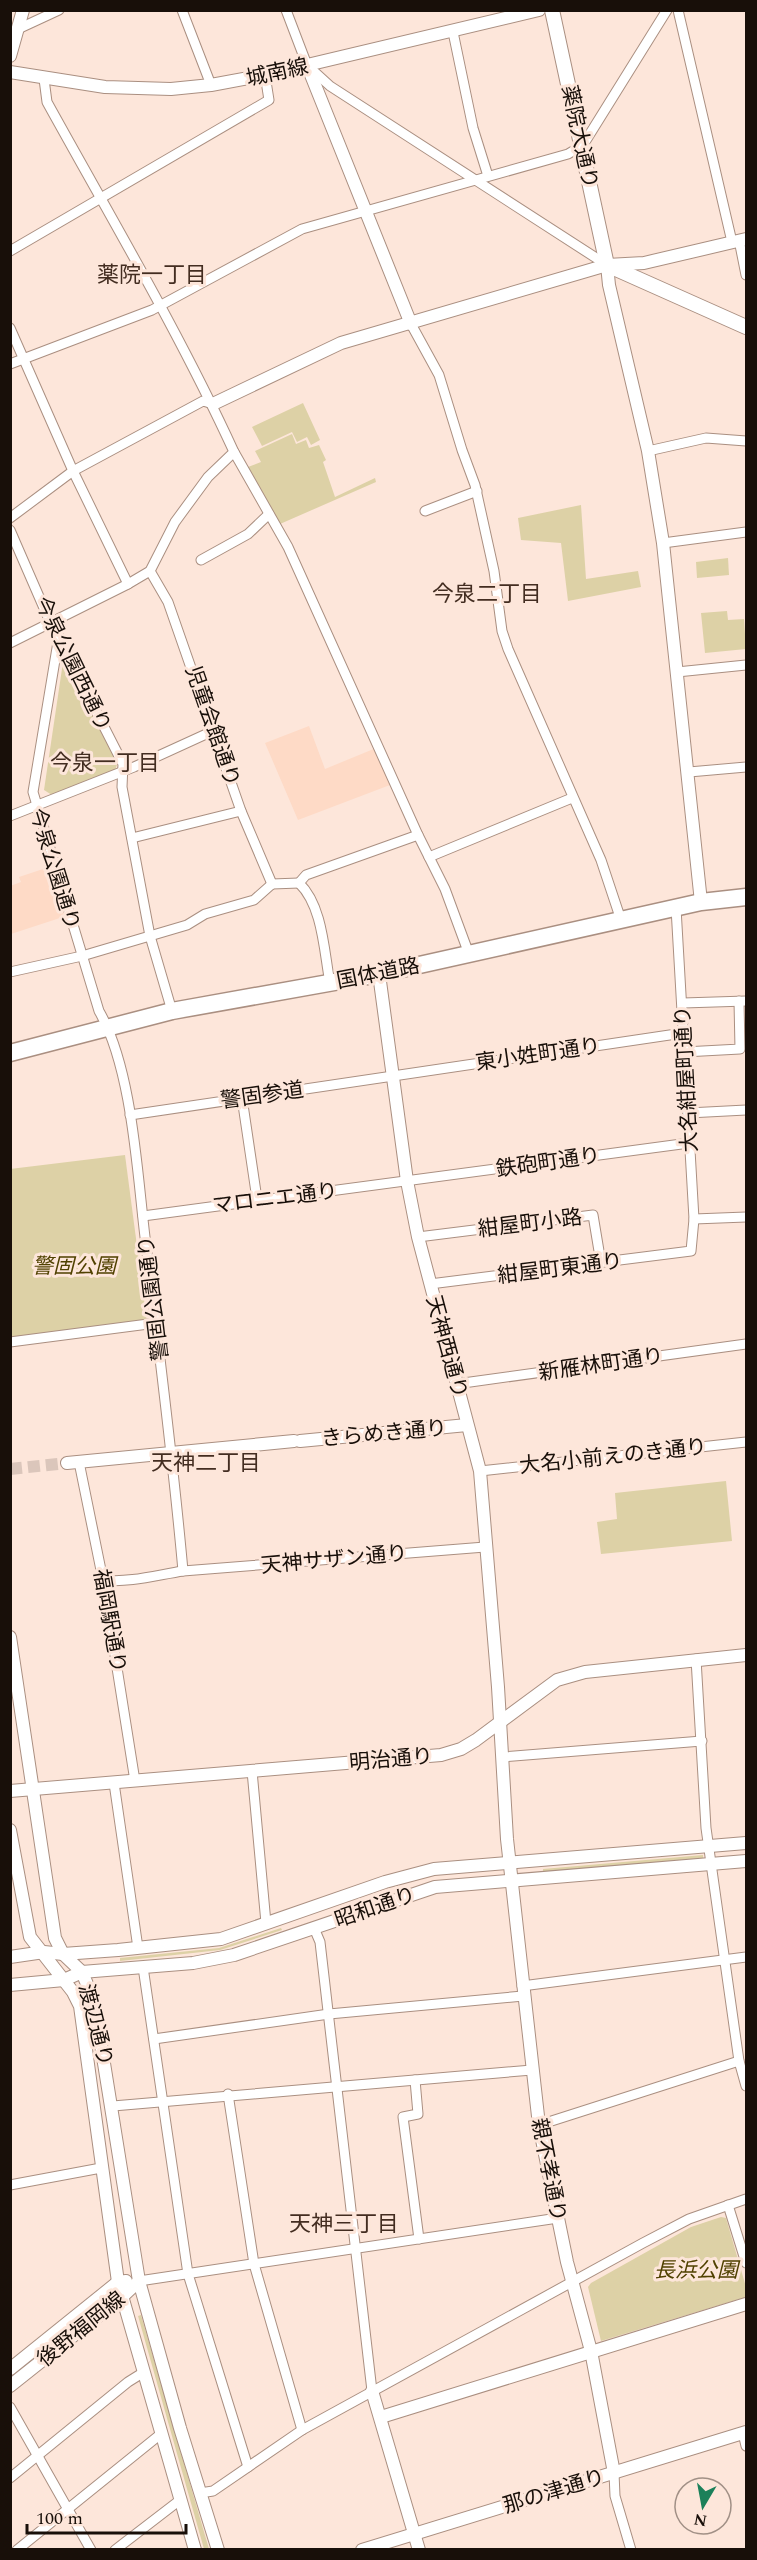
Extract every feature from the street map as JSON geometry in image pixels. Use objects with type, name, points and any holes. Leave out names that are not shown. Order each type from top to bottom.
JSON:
[{"type":"highway","name":"国体道路","points":[[10,1053],[172,1011],[379,974],[676,908],[747,897]]},
{"type":"main road","name":"薬院大通り","points":[[552,10],[607,264]]},
{"type":"main road","points":[[607,264],[747,327]]},
{"type":"street","points":[[10,56],[23,10]]},
{"type":"street","points":[[18,29],[59,10]]},
{"type":"street","points":[[182,10],[212,85]]},
{"type":"street","points":[[286,10],[411,324],[439,375],[477,491],[494,571],[502,632],[572,798],[601,860],[621,920]]},
{"type":"street","name":"城南線","points":[[10,72],[105,87],[171,89],[212,85],[453,32],[538,10]]},
{"type":"street","points":[[10,364],[160,305],[302,229],[568,154],[583,145],[667,10]]},
{"type":"street","points":[[678,10],[747,275]]},
{"type":"street","points":[[453,32],[473,128],[488,176]]},
{"type":"street","points":[[307,65],[330,86],[607,264]]},
{"type":"street","points":[[10,251],[269,100],[265,75]]},
{"type":"street","points":[[44,79],[47,102],[160,305],[213,404],[234,452],[288,548],[418,835],[445,889],[469,954]]},
{"type":"street","points":[[10,518],[73,471],[203,401],[213,404],[341,343],[607,264],[644,263],[739,241]]},
{"type":"street","points":[[607,264],[609,285],[648,451],[663,543],[689,772],[701,903]]},
{"type":"street","points":[[10,328],[73,471],[128,584]]},
{"type":"street","points":[[648,451],[706,438],[747,441]]},
{"type":"street","points":[[10,643],[150,571],[175,522],[207,477],[234,452]]},
{"type":"street","points":[[425,511],[477,491]]},
{"type":"street","points":[[201,561],[248,534],[269,514]]},
{"type":"street","name":"今泉公園西通り","points":[[10,530],[52,623],[123,764],[123,787],[150,936],[172,1011]]},
{"type":"street","points":[[663,543],[747,532]]},
{"type":"street","name":"児童会館通り","points":[[150,571],[168,602],[215,730],[241,811],[272,884]]},
{"type":"street","name":"今泉公園通り","points":[[59,636],[33,792],[35,805],[99,1011],[108,1027]]},
{"type":"street","points":[[677,672],[747,665]]},
{"type":"street","points":[[10,816],[215,730]]},
{"type":"street","points":[[689,772],[747,767]]},
{"type":"street","points":[[429,857],[572,798]]},
{"type":"street","points":[[132,838],[241,811]]},
{"type":"street","points":[[10,972],[82,956],[187,925],[205,914],[254,900],[272,884],[299,883],[306,875],[418,835]]},
{"type":"street","points":[[299,883],[307,891],[314,907],[330,983]]},
{"type":"street","name":"大名紺屋町通り","points":[[676,908],[694,1219],[691,1251]]},
{"type":"street","name":"天神西通り","points":[[379,974],[407,1180],[418,1237],[480,1471],[503,1757]]},
{"type":"street","points":[[683,1003],[743,1001],[740,1049],[684,1052]]},
{"type":"street","name":"警固公園通り","points":[[108,1027],[130,1115],[172,1453],[183,1571]]},
{"type":"street","name":"東小姓町通り","points":[[394,1076],[683,1033]]},
{"type":"street","name":"警固参道","points":[[130,1115],[394,1076]]},
{"type":"street","points":[[242,1098],[256,1199]]},
{"type":"street","points":[[688,1113],[747,1110]]},
{"type":"street","name":"鉄砲町通り","points":[[407,1180],[689,1143]]},
{"type":"street","name":"マロニエ通り","points":[[142,1216],[407,1180]]},
{"type":"street","name":"紺屋町小路","points":[[418,1237],[593,1215],[601,1263]]},
{"type":"street","points":[[694,1219],[747,1216]]},
{"type":"street","name":"紺屋町東通り","points":[[430,1284],[691,1251]]},
{"type":"street","points":[[10,1342],[156,1323]]},
{"type":"street","name":"新雁林町通り","points":[[456,1384],[747,1344]]},
{"type":"street","name":"きらめき通り","points":[[73,1462],[467,1425]]},
{"type":"street","name":"大名小前えのき通り","points":[[480,1471],[747,1442]]},
{"type":"street","name":"福岡駅通り","points":[[73,1462],[103,1580],[135,1781]]},
{"type":"street","name":"天神サザン通り","points":[[103,1580],[149,1578],[183,1571],[485,1547]]},
{"type":"street","name":"渡辺通り","points":[[10,1637],[55,1938],[63,1954],[82,1972],[94,2001],[113,2106],[139,2281],[218,2550]]},
{"type":"street","name":"明治通り","points":[[10,1791],[441,1755],[460,1749],[557,1680],[585,1672],[747,1655]]},
{"type":"street","points":[[696,1659],[709,1846],[739,2061],[747,2086]]},
{"type":"street","points":[[503,1757],[702,1741]]},
{"type":"street","name":"親不孝通り","points":[[503,1757],[509,1863],[539,2126],[572,2281],[591,2351],[614,2473]]},
{"type":"street","points":[[252,1771],[266,1923]]},
{"type":"street","points":[[114,1783],[138,1948]]},
{"type":"street","name":"渡辺通り","points":[[10,1830],[30,1937],[44,1952],[80,2006],[118,2282],[195,2550]]},
{"type":"street","name":"昭和通り","points":[[10,1957],[44,1952],[63,1954],[221,1939],[385,1882],[434,1869],[747,1843]]},
{"type":"street","name":"昭和通り","points":[[10,1985],[64,1980],[82,1972],[193,1963],[234,1955],[435,1887],[747,1861]]},
{"type":"street","points":[[314,1928],[320,1942],[372,2391],[419,2550]]},
{"type":"street","points":[[154,2039],[329,2014],[523,1991],[747,1957]]},
{"type":"street","points":[[143,1967],[188,2274],[248,2467]]},
{"type":"street","points":[[539,2126],[739,2061]]},
{"type":"street","points":[[113,2106],[228,2094],[532,2070]]},
{"type":"street","points":[[415,2080],[418,2114],[403,2117],[419,2239]]},
{"type":"street","points":[[228,2094],[254,2264],[302,2430]]},
{"type":"street","points":[[10,2185],[101,2168]]},
{"type":"street","points":[[200,2493],[213,2491],[302,2430],[572,2281],[689,2219],[747,2199]]},
{"type":"street","points":[[728,2205],[747,2263]]},
{"type":"street","points":[[139,2281],[558,2218]]},
{"type":"street","name":"後野福岡線","points":[[10,2369],[118,2282],[139,2281]]},
{"type":"street","name":"後野福岡線","points":[[10,2386],[139,2281]]},
{"type":"street","points":[[381,2417],[747,2304]]},
{"type":"street","points":[[10,2478],[128,2382],[144,2372]]},
{"type":"street","points":[[10,2407],[91,2550]]},
{"type":"street","points":[[17,2550],[162,2433]]},
{"type":"street","points":[[745,2433],[747,2446]]},
{"type":"street","name":"那の津通り","points":[[362,2550],[745,2433]]},
{"type":"street","points":[[614,2473],[615,2496],[631,2550]]},
{"type":"street","points":[[115,2550],[180,2500]]},
{"type":"shaded area","points":[[309,726],[325,769],[376,748],[390,785],[298,820],[265,743]]},
{"type":"shaded area","points":[[49,867],[66,916],[11,934],[10,886],[21,882],[19,877]]},
{"type":"green space","points":[[303,403],[320,440],[311,445],[307,437],[297,442],[292,432],[262,446],[252,427]]},
{"type":"green space","points":[[292,434],[296,444],[306,440],[309,448],[319,445],[326,460],[323,462],[335,497],[375,478],[376,482],[280,524],[248,467],[261,462],[255,451]]},
{"type":"green space","points":[[581,505],[586,579],[638,571],[641,587],[568,601],[561,543],[521,540],[518,518]]},
{"type":"green space","points":[[728,558],[729,575],[697,578],[696,562]]},
{"type":"green space","points":[[727,611],[728,620],[744,619],[746,649],[705,653],[701,613]]},
{"type":"green space","points":[[63,662],[66,662],[106,737],[117,765],[115,770],[52,795],[44,790]]},
{"type":"green space","name":"警固公園","points":[[125,1155],[147,1322],[11,1340],[10,1169]]},
{"type":"green space","points":[[726,1481],[732,1541],[601,1554],[597,1522],[617,1519],[615,1493]]},
{"type":"green space","points":[[703,1855],[703,1858],[543,1872],[543,1869]]},
{"type":"green space","points":[[281,1928],[282,1930],[220,1950],[120,1961],[120,1958],[219,1948]]},
{"type":"green space","name":"長浜公園","points":[[721,2217],[726,2218],[746,2287],[746,2297],[601,2341],[588,2287],[591,2283],[691,2227]]},
{"type":"green space","points":[[141,2315],[209,2549],[204,2549],[138,2316]]},
{"type":"tunnel","points":[[10,1469],[67,1463]]},
{"type":"district","name":"薬院一丁目","points":[[152,274]]},
{"type":"district","name":"今泉二丁目","points":[[487,593]]},
{"type":"district","name":"今泉一丁目","points":[[105,762]]},
{"type":"district","name":"天神二丁目","points":[[206,1462]]},
{"type":"district","name":"天神三丁目","points":[[344,2223]]}]
